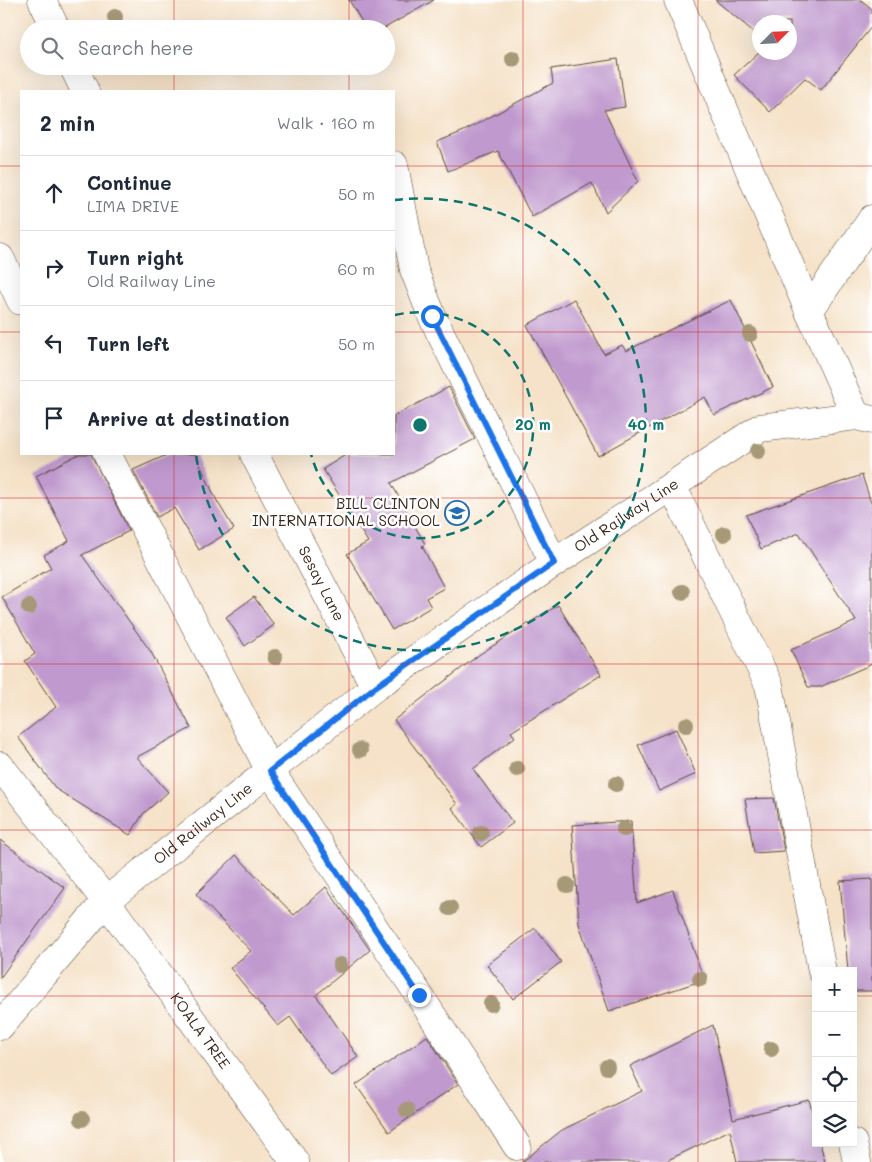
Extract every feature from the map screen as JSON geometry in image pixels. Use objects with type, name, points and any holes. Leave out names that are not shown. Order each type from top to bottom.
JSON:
[{"type":"street","points":[[42,0],[52,20]]},
{"type":"street","points":[[678,0],[809,311],[864,418]]},
{"type":"street","points":[[77,75],[85,90]]},
{"type":"street","points":[[395,169],[414,270],[425,298],[554,563]]},
{"type":"street","points":[[809,311],[872,219]]},
{"type":"street","points":[[0,258],[20,299]]},
{"type":"street","name":"Old Railway Line","points":[[0,1026],[106,901],[375,687],[554,563],[760,428],[864,418]]},
{"type":"street","points":[[108,455],[270,771],[414,986],[517,1146]]},
{"type":"street","name":"Sesay Lane","points":[[255,455],[375,687]]},
{"type":"street","points":[[672,486],[769,685],[821,967]]},
{"type":"street","name":"KOALA TREE","points":[[0,766],[106,901],[295,1162]]},
{"type":"street","points":[[854,1147],[857,1162]]},
{"type":"building","points":[[349,0],[434,0],[395,22],[395,20],[361,20]]},
{"type":"building","points":[[715,0],[861,0],[872,9],[872,26],[821,90],[805,78],[770,112],[734,75],[752,58],[752,60],[797,60],[797,15],[752,15],[752,30]]},
{"type":"building","points":[[618,59],[625,107],[604,110],[638,181],[606,212],[592,183],[532,217],[498,151],[448,171],[437,142],[464,131],[553,83],[551,69]]},
{"type":"building","points":[[574,299],[604,354],[622,345],[626,351],[731,300],[773,387],[714,415],[705,397],[598,456],[527,325]]},
{"type":"building","points":[[449,387],[475,439],[391,483],[425,544],[422,546],[444,588],[426,598],[431,607],[392,630],[347,554],[368,542],[323,469],[345,455],[395,455],[395,415]]},
{"type":"building","points":[[77,455],[91,455],[129,531],[82,555],[151,652],[191,728],[137,757],[168,792],[143,814],[130,835],[56,789],[18,737],[56,707],[25,661],[35,654],[2,597],[51,568],[44,555],[69,541],[36,476]]},
{"type":"building","points":[[167,455],[195,455],[217,501],[234,529],[199,550],[174,508],[157,517],[133,470]]},
{"type":"building","points":[[862,475],[872,506],[872,664],[820,687],[808,687],[791,650],[856,621],[799,533],[761,549],[746,515]]},
{"type":"building","points":[[254,597],[274,625],[245,646],[226,617]]},
{"type":"building","points":[[558,605],[601,675],[511,732],[515,737],[473,769],[513,823],[481,847],[452,808],[457,804],[394,720],[480,654]]},
{"type":"building","points":[[676,729],[696,774],[659,791],[638,745]]},
{"type":"building","points":[[774,798],[784,851],[754,853],[745,799]]},
{"type":"building","points":[[631,821],[637,903],[673,890],[704,980],[609,1011],[579,924],[572,825]]},
{"type":"building","points":[[0,840],[65,888],[0,978]]},
{"type":"building","points":[[236,855],[294,915],[326,887],[370,950],[316,995],[358,1057],[331,1076],[290,1017],[278,1026],[230,968],[251,951],[196,894]]},
{"type":"building","points":[[872,879],[872,991],[857,991],[857,967],[848,967],[840,881]]},
{"type":"building","points":[[535,928],[561,962],[513,999],[487,965]]},
{"type":"building","points":[[713,1025],[733,1119],[809,1100],[812,1111],[812,1147],[821,1147],[825,1162],[737,1162],[730,1130],[664,1162],[522,1162],[562,1130],[642,1091],[630,1066]]},
{"type":"building","points":[[427,1036],[458,1084],[389,1132],[356,1085]]},
{"type":"place","name":"BILL CLINTON INTERNATIONAL SCHOOL","points":[[457,513]]},
{"type":"route","points":[[419,995],[270,771],[375,687],[554,563],[432,316]]}]
